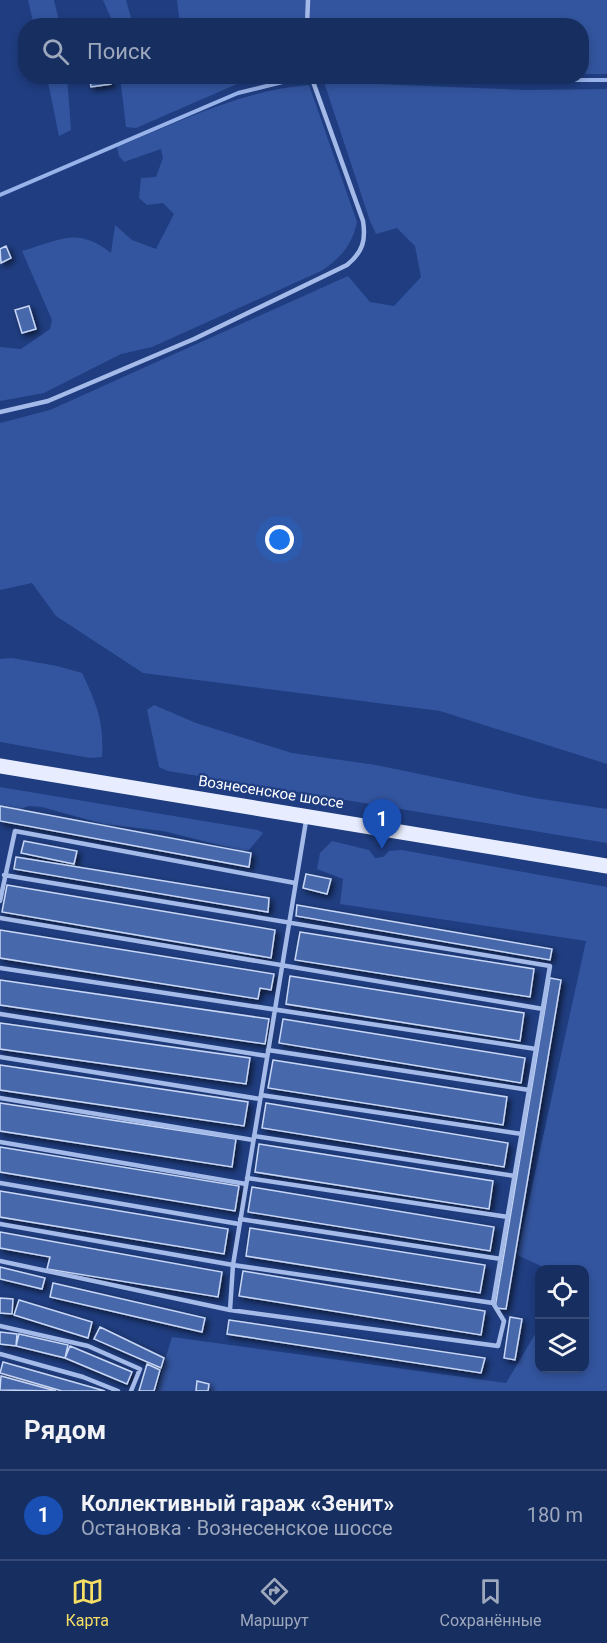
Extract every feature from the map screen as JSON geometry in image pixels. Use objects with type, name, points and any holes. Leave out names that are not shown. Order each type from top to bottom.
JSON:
[{"type":"main road","name":"Вознесенское шоссе","points":[[0,766],[607,866]]},
{"type":"lane","points":[[307,18],[308,0]]},
{"type":"lane","points":[[0,412],[48,401],[194,339],[347,265],[357,257],[363,245],[363,221],[313,84]]},
{"type":"lane","points":[[230,1310],[233,1265],[307,816]]},
{"type":"lane","points":[[0,901],[4,875],[10,863],[15,831],[296,883]]},
{"type":"lane","points":[[0,1261],[230,1310],[498,1346],[504,1321],[494,1304],[550,966],[289,925],[4,875]]},
{"type":"lane","points":[[0,918],[543,1008]]},
{"type":"lane","points":[[0,968],[536,1049]]},
{"type":"lane","points":[[0,1014],[529,1090]]},
{"type":"lane","points":[[0,1058],[522,1134]]},
{"type":"lane","points":[[0,1098],[515,1176]]},
{"type":"lane","points":[[0,1142],[247,1181],[508,1217]]},
{"type":"lane","points":[[0,1183],[240,1222],[501,1259]]},
{"type":"lane","points":[[0,1224],[233,1265],[494,1304]]},
{"type":"lane","points":[[0,1326],[88,1346],[140,1369],[131,1391]]},
{"type":"lane","points":[[0,1354],[83,1377],[118,1391]]},
{"type":"shaded area","points":[[28,0],[54,0],[58,18],[32,18]]},
{"type":"shaded area","points":[[103,0],[126,0],[131,18],[111,18]]},
{"type":"shaded area","points":[[177,0],[607,0],[607,74],[589,74],[589,18],[179,18]]},
{"type":"shaded area","points":[[48,84],[68,84],[71,130],[59,136]]},
{"type":"shaded area","points":[[121,84],[237,84],[136,128],[126,127]]},
{"type":"shaded area","points":[[325,84],[526,90],[607,89],[607,764],[440,711],[143,673],[56,616],[32,583],[0,590],[0,423],[50,410],[348,276],[370,302],[394,306],[421,277],[415,246],[397,228],[376,234]]},
{"type":"shaded area","points":[[309,85],[357,222],[349,244],[340,256],[321,271],[152,347],[121,354],[44,393],[0,401],[0,347],[21,349],[50,329],[52,320],[22,251],[58,240],[78,238],[99,245],[111,253],[115,225],[132,240],[156,249],[174,214],[163,203],[147,205],[139,198],[141,178],[156,177],[163,158],[161,149],[124,162],[119,156],[117,147],[235,100],[259,93]]},
{"type":"shaded area","points":[[12,658],[82,673],[101,723],[102,757],[90,758],[0,742],[0,659]]},
{"type":"shaded area","points":[[154,705],[196,723],[292,753],[376,765],[535,798],[607,809],[607,843],[168,771],[159,767],[147,710]]},
{"type":"shaded area","points":[[0,787],[258,830],[263,833],[249,850],[243,851],[163,831],[103,824],[42,807],[29,806],[18,810],[0,809]]},
{"type":"shaded area","points":[[332,841],[369,850],[375,858],[383,857],[389,851],[402,850],[607,887],[607,1391],[156,1391],[172,1337],[506,1383],[535,1334],[535,1373],[589,1373],[589,1265],[539,1265],[517,1255],[586,941],[340,904],[343,879],[317,869],[320,853]]},
{"type":"building","points":[[91,84],[111,84],[91,87]]},
{"type":"building","points":[[6,246],[11,258],[1,263],[0,249]]},
{"type":"building","points":[[29,306],[36,329],[22,333],[15,310]]},
{"type":"building","points":[[0,806],[251,853],[249,867],[0,821]]},
{"type":"building","points":[[24,841],[77,851],[74,864],[21,853]]},
{"type":"building","points":[[16,857],[269,898],[268,912],[14,869]]},
{"type":"building","points":[[306,874],[331,879],[327,894],[303,888]]},
{"type":"building","points":[[7,885],[275,930],[271,958],[2,912]]},
{"type":"building","points":[[297,905],[552,949],[550,960],[296,916]]},
{"type":"building","points":[[0,930],[274,974],[271,990],[260,988],[258,999],[0,958]]},
{"type":"building","points":[[300,932],[534,969],[530,997],[295,960]]},
{"type":"building","points":[[290,976],[524,1013],[520,1041],[286,1004]]},
{"type":"building","points":[[550,978],[561,980],[506,1309],[495,1308]]},
{"type":"building","points":[[0,980],[269,1019],[265,1044],[0,1005]]},
{"type":"building","points":[[283,1019],[525,1058],[521,1083],[279,1043]]},
{"type":"building","points":[[0,1023],[250,1058],[246,1084],[0,1049]]},
{"type":"building","points":[[273,1060],[507,1097],[503,1125],[268,1088]]},
{"type":"building","points":[[0,1065],[248,1102],[244,1126],[0,1090]]},
{"type":"building","points":[[0,1103],[236,1139],[232,1167],[0,1131]]},
{"type":"building","points":[[266,1103],[508,1143],[504,1167],[262,1128]]},
{"type":"building","points":[[259,1144],[493,1181],[489,1209],[255,1172]]},
{"type":"building","points":[[0,1147],[239,1186],[235,1211],[0,1172]]},
{"type":"building","points":[[252,1187],[494,1227],[490,1251],[248,1212]]},
{"type":"building","points":[[0,1191],[228,1229],[224,1254],[0,1217]]},
{"type":"building","points":[[250,1228],[485,1265],[480,1293],[246,1256]]},
{"type":"building","points":[[0,1232],[222,1272],[218,1297],[47,1269],[50,1257],[0,1248]]},
{"type":"building","points":[[0,1267],[45,1278],[42,1289],[0,1279]]},
{"type":"building","points":[[243,1271],[485,1311],[481,1335],[239,1296]]},
{"type":"building","points":[[53,1283],[205,1318],[202,1332],[50,1297]]},
{"type":"building","points":[[0,1298],[13,1299],[12,1314],[0,1313]]},
{"type":"building","points":[[19,1300],[92,1322],[88,1338],[14,1315]]},
{"type":"building","points":[[510,1317],[522,1319],[515,1360],[504,1358]]},
{"type":"building","points":[[229,1320],[485,1358],[481,1373],[227,1334]]},
{"type":"building","points":[[100,1327],[164,1358],[161,1368],[94,1339]]},
{"type":"building","points":[[0,1332],[17,1334],[16,1346],[0,1344]]},
{"type":"building","points":[[19,1334],[68,1345],[65,1358],[16,1346]]},
{"type":"building","points":[[70,1346],[132,1372],[127,1384],[65,1358]]},
{"type":"building","points":[[3,1362],[105,1391],[62,1391],[0,1373]]},
{"type":"building","points":[[147,1364],[160,1370],[154,1391],[139,1391]]},
{"type":"building","points":[[1,1376],[56,1391],[0,1390]]},
{"type":"building","points":[[197,1381],[209,1384],[208,1391],[196,1391]]},
{"type":"waterway","points":[[589,80],[607,80]]},
{"type":"waterway","points":[[0,195],[238,93],[275,84]]},
{"type":"place","name":"Коллективный гараж «Зенит»","points":[[382,849]]}]
